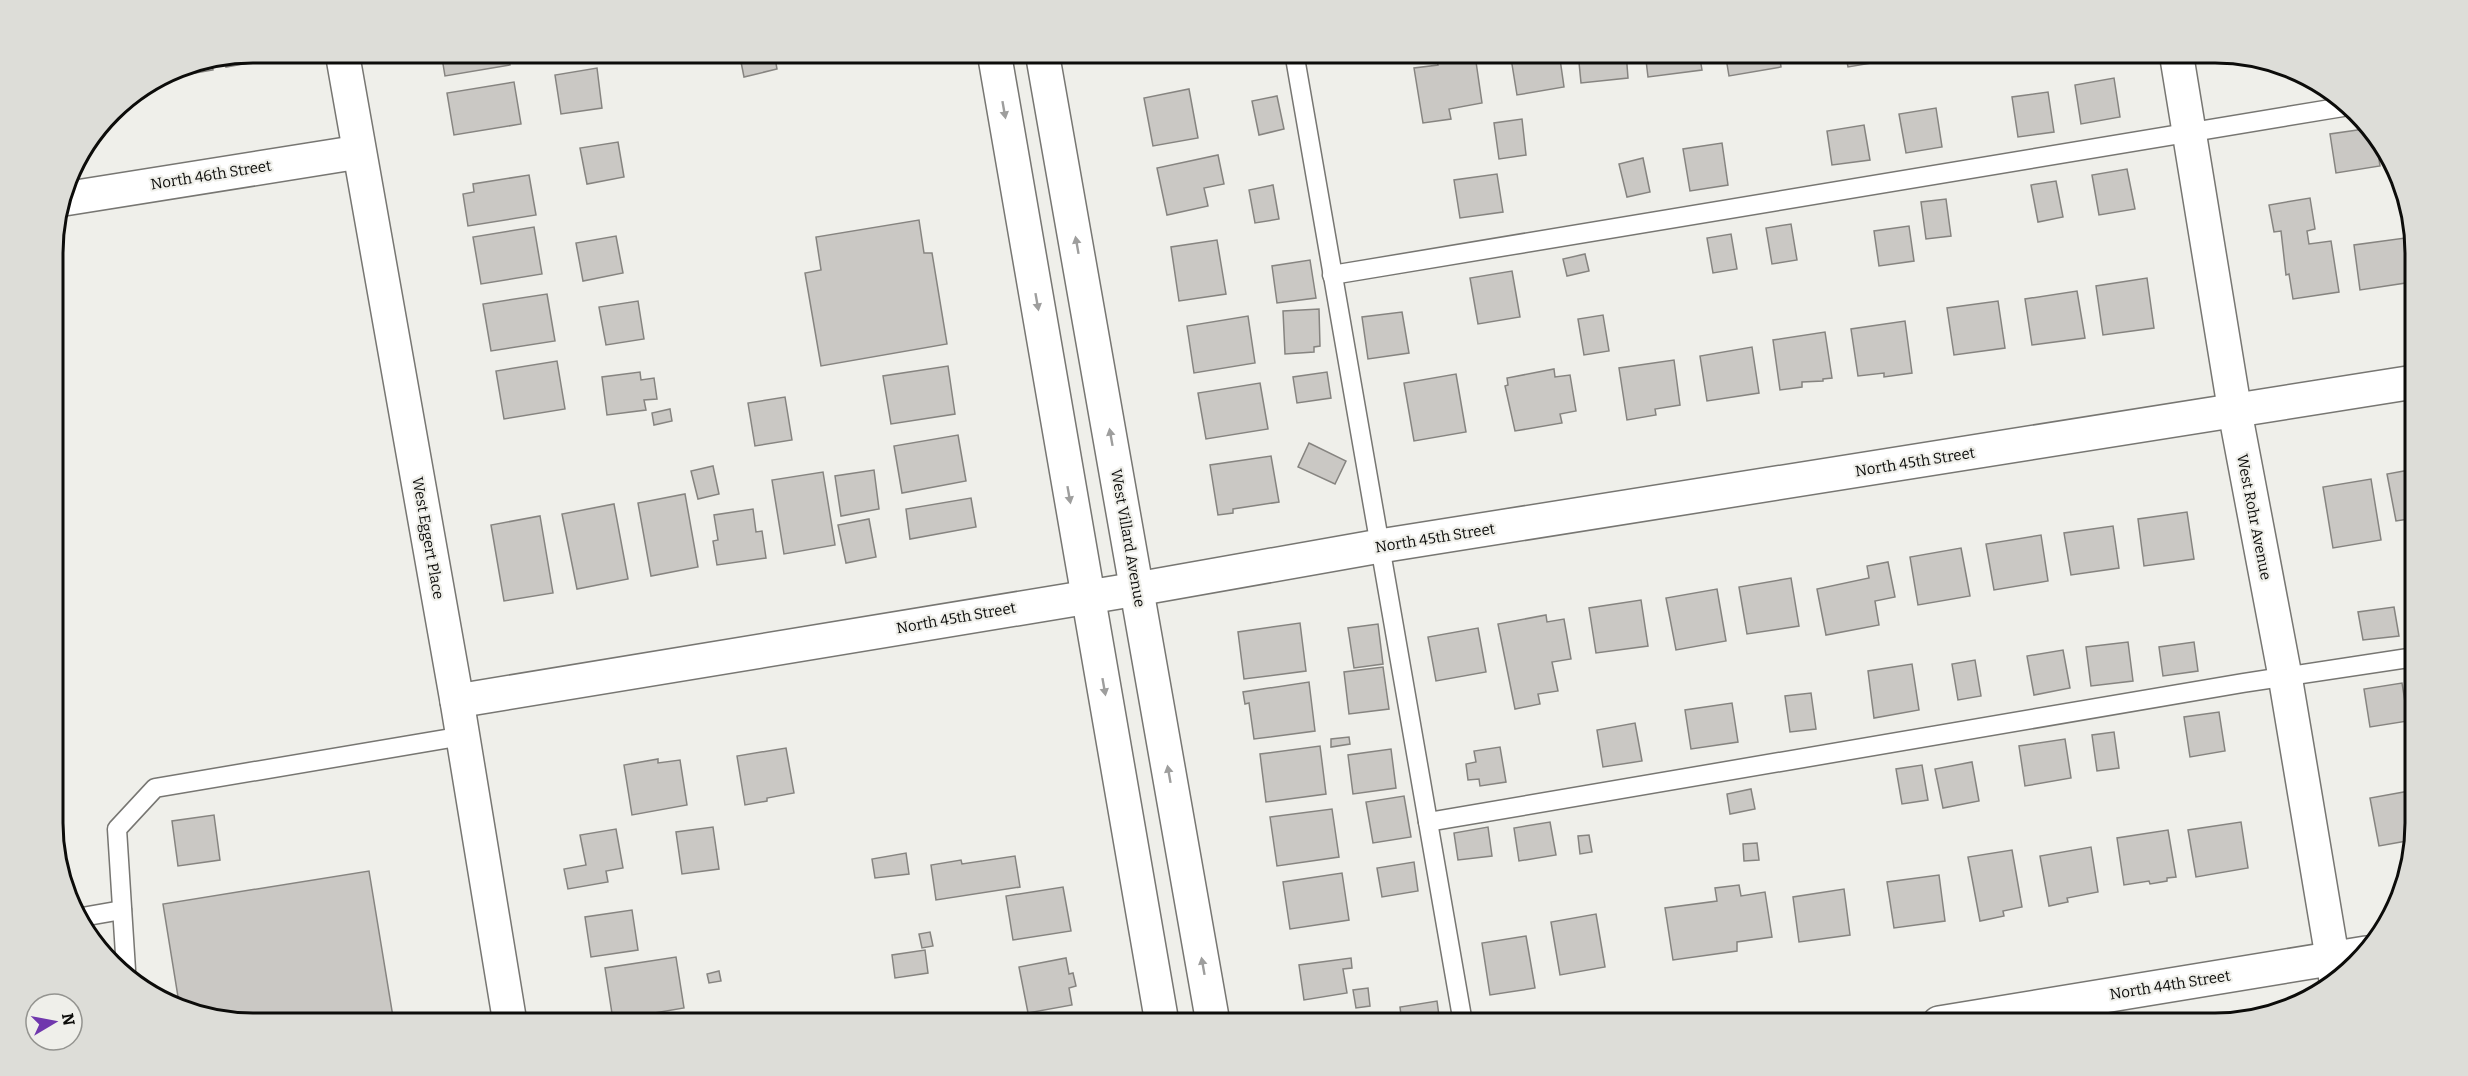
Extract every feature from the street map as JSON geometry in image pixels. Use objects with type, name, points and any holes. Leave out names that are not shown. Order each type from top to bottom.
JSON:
[{"type":"street","name":"West Eggert Place","points":[[344,63],[457,700],[508,1013]]},
{"type":"street","points":[[996,63],[1160,1013]]},
{"type":"street","name":"West Villard Avenue","points":[[1044,63],[1211,1013]]},
{"type":"street","name":"West Rohr Avenue","points":[[2178,63],[2235,412],[2285,676],[2334,969]]},
{"type":"street","name":"North 46th Street","points":[[71,198],[359,152]]},
{"type":"street","name":"North 45th Street","points":[[457,700],[1137,589],[1380,546],[2405,384]]},
{"type":"street","name":"North 44th Street","points":[[2012,1013],[2334,969]]},
{"type":"lane","points":[[1296,63],[1460,1013]]},
{"type":"lane","points":[[1332,275],[2337,108]]},
{"type":"lane","points":[[1428,822],[2285,676],[2405,658]]},
{"type":"lane","points":[[126,963],[117,829],[155,789],[463,736]]},
{"type":"lane","points":[[87,916],[122,910]]},
{"type":"building","points":[[248,63],[226,67],[226,65]]},
{"type":"building","points":[[443,63],[510,63],[510,65],[445,76]]},
{"type":"building","points":[[741,63],[776,63],[777,69],[744,77]]},
{"type":"building","points":[[1438,63],[1476,63],[1482,103],[1449,109],[1451,119],[1423,123],[1414,68],[1438,65]]},
{"type":"building","points":[[1512,63],[1561,63],[1564,87],[1517,95]]},
{"type":"building","points":[[1579,63],[1627,63],[1628,78],[1581,83]]},
{"type":"building","points":[[1646,63],[1701,63],[1702,70],[1648,77]]},
{"type":"building","points":[[1727,63],[1780,63],[1781,67],[1729,76]]},
{"type":"building","points":[[1847,63],[1872,63],[1848,67]]},
{"type":"building","points":[[212,68],[213,70],[188,74],[204,69]]},
{"type":"building","points":[[597,68],[602,108],[561,114],[555,75]]},
{"type":"building","points":[[2114,78],[2120,117],[2081,124],[2075,85]]},
{"type":"building","points":[[514,82],[521,124],[454,135],[447,93]]},
{"type":"building","points":[[1189,89],[1198,138],[1153,146],[1144,98]]},
{"type":"building","points":[[2048,92],[2054,132],[2018,137],[2012,97]]},
{"type":"building","points":[[1277,96],[1284,129],[1259,135],[1252,101]]},
{"type":"building","points":[[1936,108],[1942,147],[1906,153],[1899,114]]},
{"type":"building","points":[[1522,119],[1526,155],[1499,159],[1494,123]]},
{"type":"building","points":[[1864,125],[1870,160],[1832,165],[1827,131]]},
{"type":"building","points":[[2359,130],[2378,156],[2380,166],[2336,173],[2330,134]]},
{"type":"building","points":[[618,142],[624,177],[587,184],[580,148]]},
{"type":"building","points":[[1722,143],[1728,185],[1690,191],[1683,149]]},
{"type":"building","points":[[1218,155],[1224,184],[1204,188],[1208,206],[1167,215],[1157,168]]},
{"type":"building","points":[[1643,158],[1650,192],[1627,197],[1619,164]]},
{"type":"building","points":[[2127,169],[2135,209],[2099,215],[2092,175]]},
{"type":"building","points":[[1497,174],[1503,212],[1460,218],[1454,180]]},
{"type":"building","points":[[529,175],[536,215],[468,226],[463,194],[474,192],[473,184]]},
{"type":"building","points":[[2056,181],[2063,217],[2038,222],[2031,185]]},
{"type":"building","points":[[1273,185],[1279,219],[1255,223],[1249,190]]},
{"type":"building","points":[[2310,198],[2315,229],[2307,231],[2309,244],[2331,241],[2339,292],[2293,299],[2289,274],[2286,275],[2281,231],[2274,232],[2269,205]]},
{"type":"building","points":[[1946,199],[1951,236],[1926,239],[1921,202]]},
{"type":"building","points":[[919,220],[924,253],[932,253],[947,344],[821,366],[805,273],[821,270],[816,237]]},
{"type":"building","points":[[1791,224],[1797,260],[1772,264],[1766,228]]},
{"type":"building","points":[[1909,226],[1914,261],[1879,266],[1874,231]]},
{"type":"building","points":[[534,227],[542,274],[481,284],[473,237]]},
{"type":"building","points":[[1731,234],[1737,269],[1713,273],[1707,238]]},
{"type":"building","points":[[616,236],[623,273],[583,281],[576,243]]},
{"type":"building","points":[[2404,238],[2405,283],[2360,290],[2354,245]]},
{"type":"building","points":[[1217,240],[1226,294],[1179,301],[1171,247]]},
{"type":"building","points":[[1585,254],[1589,271],[1567,276],[1563,259]]},
{"type":"building","points":[[1310,260],[1316,298],[1277,303],[1272,266]]},
{"type":"building","points":[[1512,271],[1520,317],[1478,324],[1470,278]]},
{"type":"building","points":[[2147,278],[2154,328],[2103,335],[2096,286]]},
{"type":"building","points":[[2077,291],[2085,338],[2032,345],[2025,299]]},
{"type":"building","points":[[547,294],[555,341],[491,351],[483,304]]},
{"type":"building","points":[[638,301],[644,339],[606,345],[599,307]]},
{"type":"building","points":[[1998,301],[2005,348],[1954,355],[1947,308]]},
{"type":"building","points":[[1319,309],[1320,346],[1314,347],[1314,352],[1285,354],[1283,311]]},
{"type":"building","points":[[1402,312],[1409,353],[1368,359],[1362,317]]},
{"type":"building","points":[[1603,315],[1609,351],[1584,355],[1578,319]]},
{"type":"building","points":[[1248,316],[1255,363],[1194,373],[1187,326]]},
{"type":"building","points":[[1905,321],[1912,373],[1884,377],[1884,373],[1858,376],[1851,329]]},
{"type":"building","points":[[1825,332],[1832,378],[1802,382],[1802,387],[1780,390],[1773,340]]},
{"type":"building","points":[[1752,347],[1759,393],[1707,401],[1700,356]]},
{"type":"building","points":[[1674,360],[1680,405],[1655,409],[1656,415],[1627,420],[1619,368]]},
{"type":"building","points":[[557,361],[565,409],[504,419],[496,371]]},
{"type":"building","points":[[948,366],[955,414],[891,424],[883,376]]},
{"type":"building","points":[[1554,369],[1555,377],[1570,375],[1576,411],[1560,414],[1562,423],[1515,431],[1505,386],[1508,385],[1507,378]]},
{"type":"building","points":[[640,372],[641,380],[654,378],[657,399],[644,400],[646,410],[607,415],[602,377]]},
{"type":"building","points":[[1327,372],[1331,398],[1297,403],[1293,377]]},
{"type":"building","points":[[1456,374],[1466,432],[1414,441],[1404,383]]},
{"type":"building","points":[[1260,383],[1268,429],[1206,439],[1198,393]]},
{"type":"building","points":[[785,397],[792,440],[755,446],[748,403]]},
{"type":"building","points":[[670,409],[672,421],[654,425],[652,413]]},
{"type":"building","points":[[958,435],[966,481],[902,493],[894,446]]},
{"type":"building","points":[[1309,443],[1346,461],[1335,484],[1298,467]]},
{"type":"building","points":[[1271,456],[1279,502],[1233,509],[1233,513],[1218,515],[1210,465]]},
{"type":"building","points":[[713,466],[719,494],[698,499],[691,471]]},
{"type":"building","points":[[874,470],[879,509],[841,516],[835,476]]},
{"type":"building","points":[[2405,471],[2405,520],[2396,521],[2387,474]]},
{"type":"building","points":[[823,472],[835,545],[784,554],[772,480]]},
{"type":"building","points":[[2371,479],[2381,540],[2333,548],[2323,487]]},
{"type":"building","points":[[685,494],[698,567],[651,576],[638,503]]},
{"type":"building","points":[[971,498],[976,527],[910,539],[906,509]]},
{"type":"building","points":[[614,504],[628,579],[577,589],[562,514]]},
{"type":"building","points":[[753,509],[756,532],[762,531],[766,558],[717,565],[713,541],[718,540],[714,515]]},
{"type":"building","points":[[2187,512],[2194,559],[2144,566],[2138,519]]},
{"type":"building","points":[[540,516],[553,593],[504,601],[491,525]]},
{"type":"building","points":[[869,519],[876,557],[846,563],[838,525]]},
{"type":"building","points":[[2113,526],[2119,568],[2071,575],[2064,533]]},
{"type":"building","points":[[2041,535],[2048,581],[1994,590],[1986,544]]},
{"type":"building","points":[[1961,548],[1970,596],[1918,605],[1910,557]]},
{"type":"building","points":[[1888,562],[1895,597],[1875,601],[1879,625],[1826,635],[1817,589],[1869,578],[1867,566]]},
{"type":"building","points":[[1791,578],[1799,626],[1747,634],[1739,587]]},
{"type":"building","points":[[1717,589],[1726,641],[1676,650],[1666,598]]},
{"type":"building","points":[[1641,600],[1648,646],[1596,653],[1589,608]]},
{"type":"building","points":[[2394,607],[2399,636],[2363,640],[2358,612]]},
{"type":"building","points":[[1546,615],[1547,622],[1564,619],[1571,659],[1552,662],[1558,691],[1538,694],[1540,704],[1515,709],[1498,624]]},
{"type":"building","points":[[1300,623],[1306,671],[1244,679],[1238,632]]},
{"type":"building","points":[[1378,624],[1383,664],[1354,668],[1348,628]]},
{"type":"building","points":[[1478,628],[1486,672],[1436,681],[1428,637]]},
{"type":"building","points":[[2128,642],[2133,681],[2091,686],[2086,647]]},
{"type":"building","points":[[2194,642],[2198,671],[2163,676],[2159,647]]},
{"type":"building","points":[[2063,650],[2070,688],[2034,695],[2027,656]]},
{"type":"building","points":[[1975,660],[1981,696],[1958,700],[1952,664]]},
{"type":"building","points":[[1912,664],[1919,710],[1874,718],[1868,671]]},
{"type":"building","points":[[1383,667],[1389,709],[1349,714],[1344,672]]},
{"type":"building","points":[[1309,682],[1315,731],[1254,739],[1249,703],[1245,704],[1243,692]]},
{"type":"building","points":[[2402,683],[2405,721],[2370,727],[2364,689]]},
{"type":"building","points":[[1811,693],[1816,729],[1790,732],[1785,696]]},
{"type":"building","points":[[1732,703],[1738,742],[1691,749],[1685,710]]},
{"type":"building","points":[[2219,712],[2225,751],[2190,757],[2184,717]]},
{"type":"building","points":[[1635,723],[1642,761],[1603,767],[1597,730]]},
{"type":"building","points":[[2114,732],[2119,768],[2097,771],[2092,735]]},
{"type":"building","points":[[1349,737],[1350,744],[1331,747],[1331,739]]},
{"type":"building","points":[[2065,739],[2071,778],[2025,786],[2019,746]]},
{"type":"building","points":[[1320,746],[1326,794],[1266,802],[1260,754]]},
{"type":"building","points":[[1500,747],[1506,782],[1480,786],[1479,779],[1468,780],[1466,764],[1476,762],[1474,751]]},
{"type":"building","points":[[786,748],[794,793],[745,805],[737,756]]},
{"type":"building","points":[[1391,749],[1396,788],[1353,794],[1348,755]]},
{"type":"building","points":[[658,759],[658,763],[680,760],[687,805],[632,815],[624,765]]},
{"type":"building","points":[[1972,762],[1979,801],[1943,808],[1935,769]]},
{"type":"building","points":[[1922,765],[1928,800],[1902,804],[1896,769]]},
{"type":"building","points":[[1751,789],[1755,809],[1730,814],[1727,794]]},
{"type":"building","points":[[2405,792],[2404,842],[2379,846],[2370,798]]},
{"type":"building","points":[[1404,796],[1411,837],[1373,843],[1366,802]]},
{"type":"building","points":[[1332,809],[1339,857],[1277,866],[1270,817]]},
{"type":"building","points":[[214,815],[220,860],[178,866],[172,821]]},
{"type":"building","points":[[1550,822],[1556,855],[1519,861],[1514,828]]},
{"type":"building","points":[[2241,822],[2248,868],[2196,877],[2188,830]]},
{"type":"building","points":[[713,827],[719,869],[682,874],[676,832]]},
{"type":"building","points":[[1488,827],[1492,856],[1458,860],[1454,833]]},
{"type":"building","points":[[616,829],[623,868],[606,871],[608,882],[568,889],[564,869],[586,865],[580,835]]},
{"type":"building","points":[[2168,830],[2176,877],[2150,884],[2149,881],[2124,885],[2117,838]]},
{"type":"building","points":[[1589,835],[1592,852],[1580,854],[1578,836]]},
{"type":"building","points":[[1757,843],[1759,860],[1744,861],[1743,844]]},
{"type":"building","points":[[2091,847],[2098,892],[2067,898],[2068,902],[2049,906],[2040,856]]},
{"type":"building","points":[[2012,850],[2022,907],[2003,911],[2004,916],[1980,921],[1968,857]]},
{"type":"building","points":[[906,853],[909,874],[875,878],[872,859]]},
{"type":"building","points":[[1015,856],[1020,887],[936,900],[931,865],[961,860],[962,864]]},
{"type":"building","points":[[1414,862],[1418,891],[1382,897],[1377,868]]},
{"type":"building","points":[[369,871],[392,1013],[241,1013],[180,999],[163,904]]},
{"type":"building","points":[[1342,873],[1349,920],[1290,929],[1283,882]]},
{"type":"building","points":[[1939,875],[1945,921],[1894,928],[1887,882]]},
{"type":"building","points":[[1739,885],[1741,896],[1765,892],[1772,937],[1737,942],[1737,951],[1673,960],[1665,908],[1717,901],[1715,888]]},
{"type":"building","points":[[1063,887],[1071,931],[1013,940],[1006,896]]},
{"type":"building","points":[[1844,889],[1850,935],[1799,942],[1793,897]]},
{"type":"building","points":[[632,910],[638,950],[591,957],[585,917]]},
{"type":"building","points":[[1596,914],[1605,967],[1560,975],[1551,922]]},
{"type":"building","points":[[930,932],[933,946],[922,948],[919,934]]},
{"type":"building","points":[[1526,936],[1535,988],[1490,995],[1482,943]]},
{"type":"building","points":[[925,950],[928,973],[895,978],[892,955]]},
{"type":"building","points":[[676,957],[684,1008],[654,1013],[612,1013],[605,968]]},
{"type":"building","points":[[1066,958],[1069,974],[1073,973],[1076,986],[1069,988],[1072,1005],[1028,1013],[1019,967]]},
{"type":"building","points":[[1351,958],[1352,968],[1343,969],[1347,993],[1304,1000],[1299,965]]},
{"type":"building","points":[[719,971],[721,981],[709,983],[707,974]]},
{"type":"building","points":[[1368,988],[1370,1006],[1356,1008],[1353,990]]},
{"type":"building","points":[[1437,1001],[1439,1013],[1401,1013],[1400,1007]]}]
